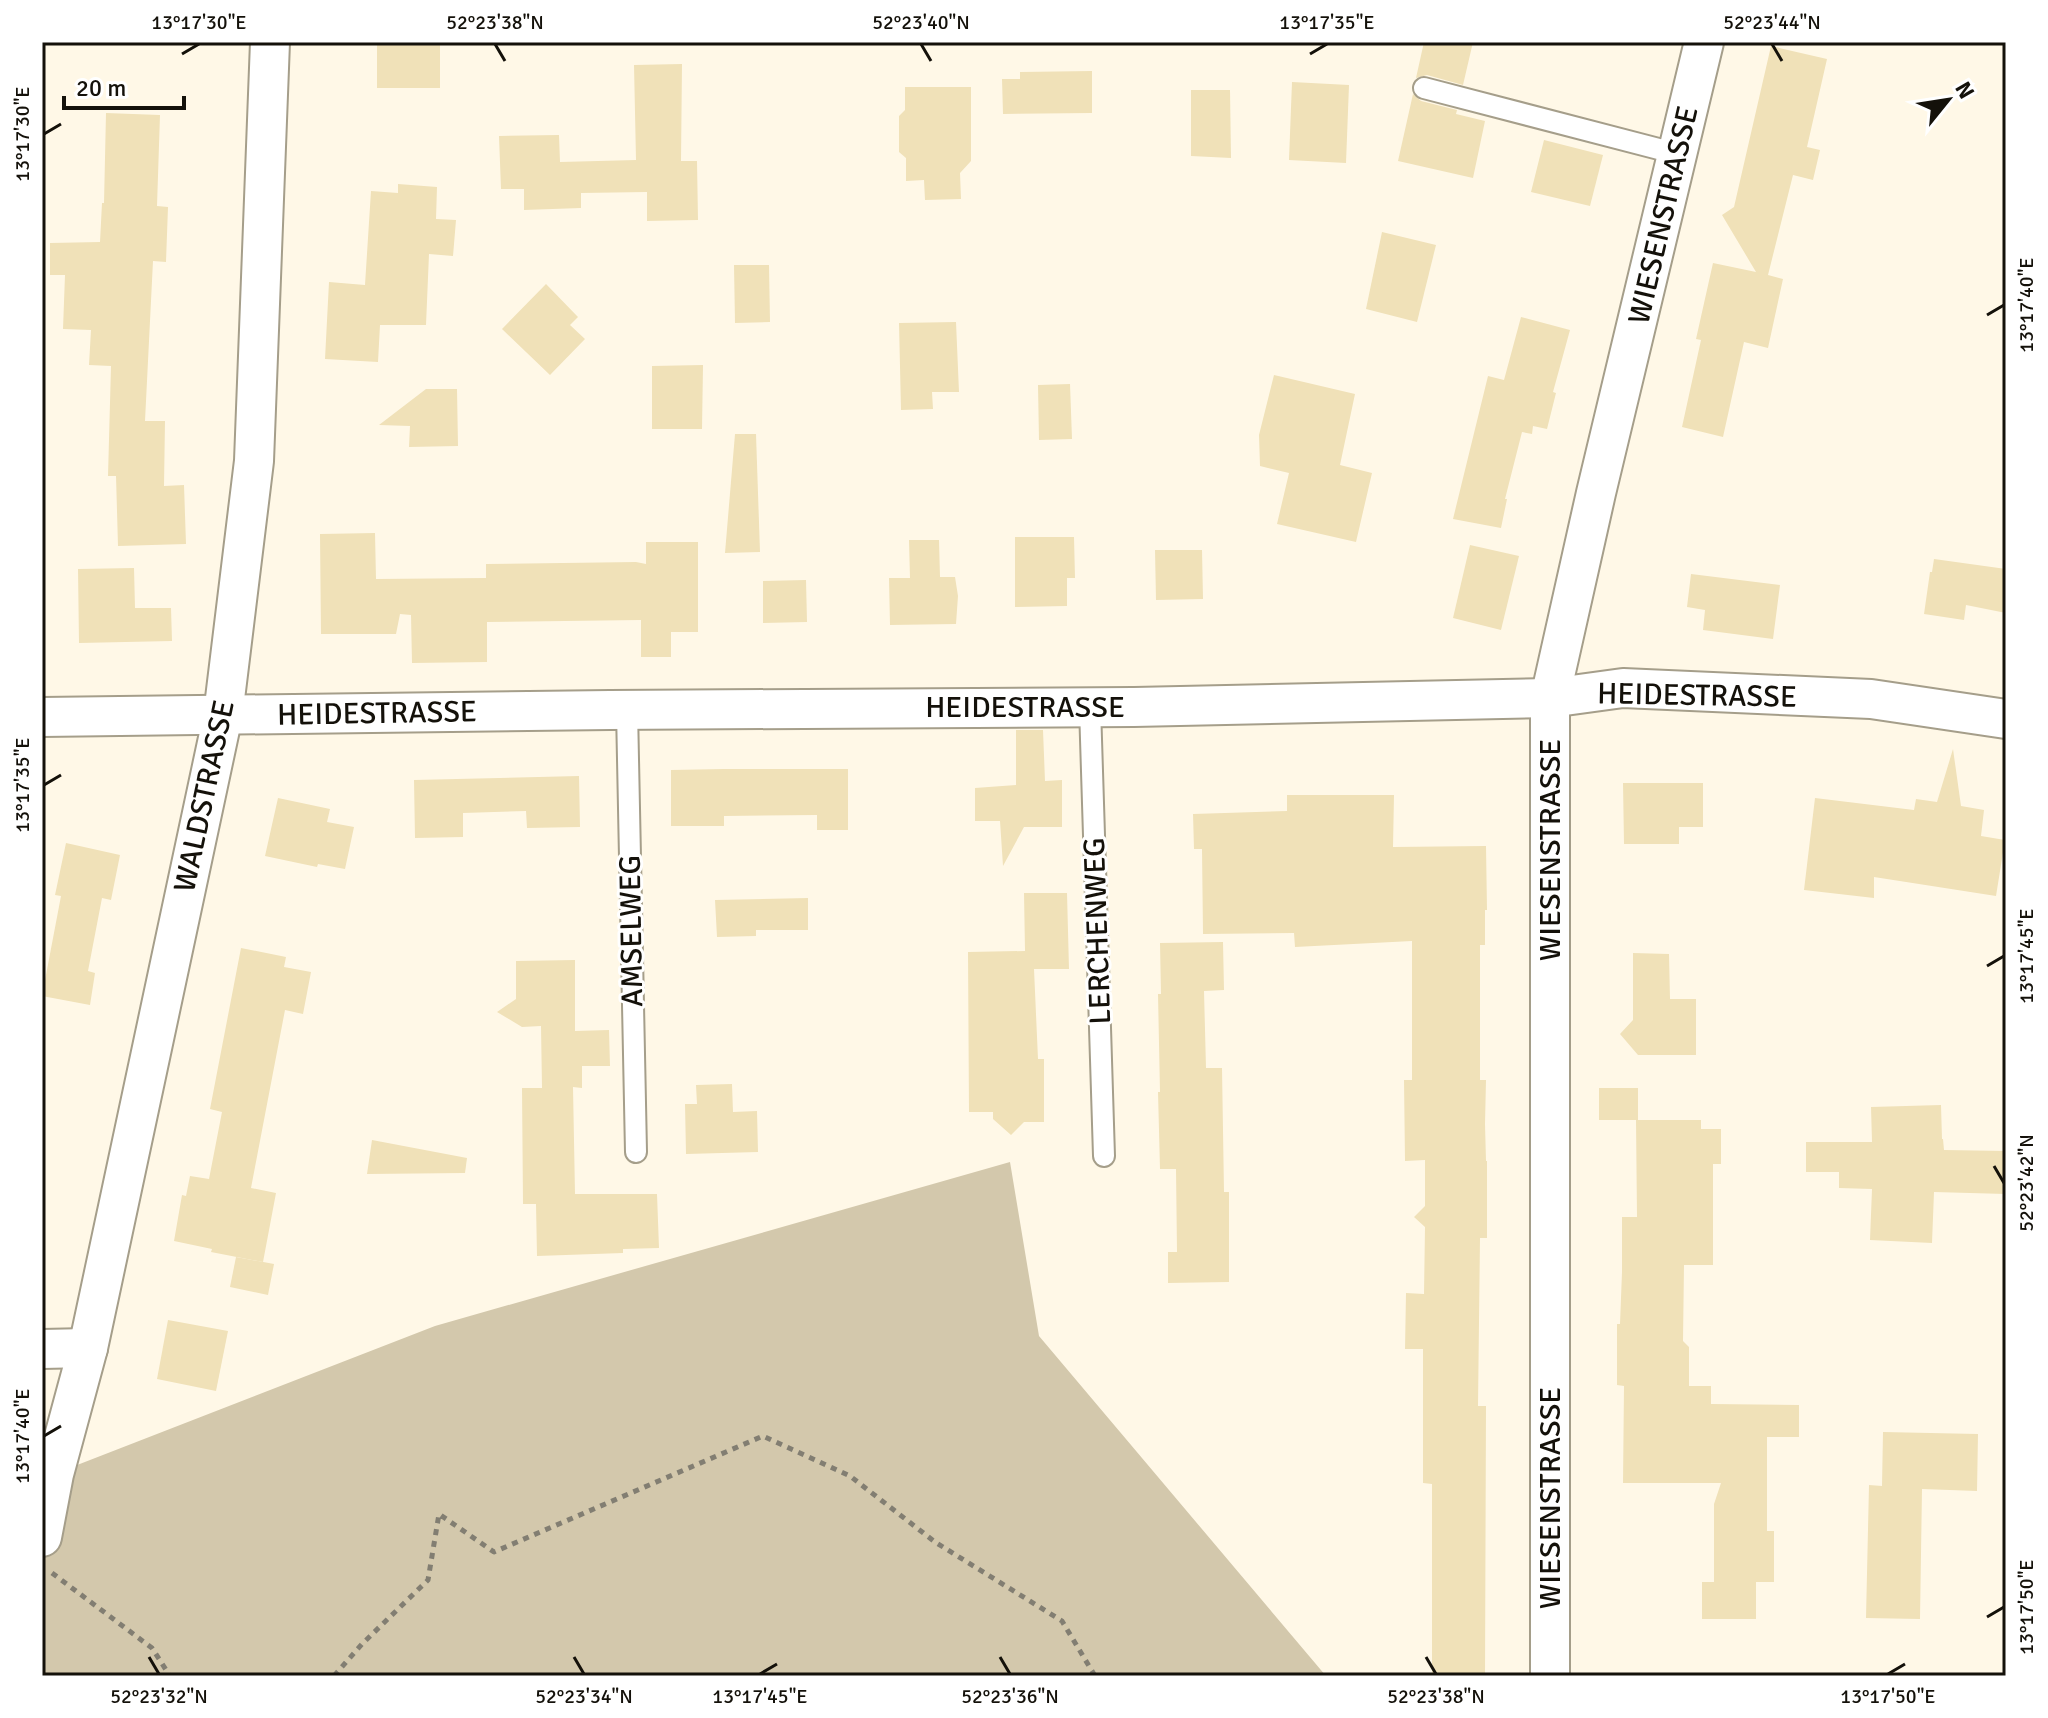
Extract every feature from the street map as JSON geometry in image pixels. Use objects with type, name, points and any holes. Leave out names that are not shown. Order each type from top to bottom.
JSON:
[{"type":"street","name":"WALDSTRASSE","points":[[42,1537],[54,1474],[88,1348],[223,715],[254,461],[270,42]]},
{"type":"street","name":"WIESENSTRASSE","points":[[1550,1676],[1550,698],[1704,42]]},
{"type":"street","name":"HEIDESTRASSE","points":[[42,717],[1090,707],[1550,698],[1623,688],[1871,699],[2006,719]]},
{"type":"street","points":[[42,1349],[88,1348]]},
{"type":"lane","points":[[1424,88],[1678,154]]},
{"type":"lane","name":"LERCHENWEG","points":[[1090,707],[1104,1156]]},
{"type":"lane","name":"AMSELWEG","points":[[627,710],[636,1152]]},
{"type":"path","points":[[334,1676],[428,1580],[439,1514],[494,1552],[763,1436],[850,1476],[935,1542],[1062,1621],[1095,1676]]},
{"type":"path","points":[[42,1566],[152,1648],[170,1676]]},
{"type":"shaded area","points":[[1010,1162],[1039,1336],[1326,1676],[42,1676],[42,1537],[54,1474],[435,1326]]},
{"type":"building","points":[[377,42],[440,42],[440,88],[377,88]]},
{"type":"building","points":[[1424,42],[1473,42],[1463,85],[1427,75],[1416,78]]},
{"type":"building","points":[[1771,46],[1827,59],[1807,147],[1820,150],[1813,180],[1793,175],[1768,275],[1783,279],[1768,348],[1744,342],[1723,437],[1682,427],[1701,340],[1696,339],[1713,263],[1756,272],[1722,215],[1734,207]]},
{"type":"building","points":[[682,64],[681,161],[697,161],[698,220],[647,221],[647,192],[581,193],[581,208],[524,210],[524,189],[501,189],[499,136],[559,135],[560,162],[636,160],[634,65]]},
{"type":"building","points":[[1092,71],[1092,113],[1003,114],[1002,79],[1020,79],[1020,72]]},
{"type":"building","points":[[1292,82],[1349,85],[1346,163],[1289,160]]},
{"type":"building","points":[[905,87],[971,87],[971,161],[960,173],[961,199],[925,200],[924,180],[906,181],[906,158],[899,152],[899,116],[905,110]]},
{"type":"building","points":[[1191,90],[1230,90],[1231,158],[1191,156]]},
{"type":"building","points":[[1413,94],[1421,101],[1485,121],[1473,178],[1398,161]]},
{"type":"building","points":[[106,113],[160,115],[157,206],[168,207],[166,262],[153,261],[145,421],[165,421],[164,486],[184,485],[186,544],[118,546],[116,476],[108,476],[111,366],[89,365],[91,330],[63,329],[65,275],[50,275],[50,243],[100,242]]},
{"type":"building","points":[[1544,140],[1603,155],[1590,206],[1531,192]]},
{"type":"building","points":[[398,184],[437,187],[436,219],[456,220],[453,256],[429,254],[426,325],[380,325],[378,362],[325,359],[329,282],[365,285],[371,191],[398,193]]},
{"type":"building","points":[[1382,232],[1436,245],[1417,322],[1366,309]]},
{"type":"building","points":[[734,265],[769,265],[770,322],[735,323]]},
{"type":"building","points":[[546,284],[578,317],[570,325],[585,339],[550,375],[502,329]]},
{"type":"building","points":[[1521,317],[1570,330],[1553,392],[1556,393],[1547,429],[1533,426],[1532,434],[1522,432],[1501,528],[1453,519],[1488,376],[1504,380]]},
{"type":"building","points":[[956,322],[959,392],[932,392],[933,409],[901,410],[899,323]]},
{"type":"building","points":[[703,365],[702,429],[652,429],[652,366]]},
{"type":"building","points":[[1274,375],[1355,394],[1340,465],[1372,473],[1356,542],[1277,524],[1289,473],[1260,466],[1259,435]]},
{"type":"building","points":[[1070,384],[1072,439],[1039,440],[1038,385]]},
{"type":"building","points":[[426,389],[457,389],[458,446],[409,447],[410,426],[379,425]]},
{"type":"building","points":[[735,434],[756,434],[760,552],[725,553]]},
{"type":"building","points":[[375,533],[376,579],[486,578],[486,564],[646,564],[646,542],[698,542],[698,632],[671,632],[671,657],[641,657],[641,620],[487,622],[487,662],[412,663],[411,615],[400,614],[396,634],[321,634],[320,534]]},
{"type":"building","points":[[1015,537],[1074,537],[1075,578],[1067,578],[1067,606],[1015,607]]},
{"type":"building","points":[[909,540],[939,540],[940,577],[955,577],[958,596],[956,624],[890,625],[889,578],[910,578]]},
{"type":"building","points":[[1470,545],[1519,556],[1501,630],[1453,618]]},
{"type":"building","points":[[1155,550],[1202,550],[1203,599],[1156,600]]},
{"type":"building","points":[[1934,559],[2006,569],[2006,613],[1966,605],[1964,620],[1924,614]]},
{"type":"building","points":[[134,568],[135,608],[171,608],[172,641],[79,643],[78,569]]},
{"type":"building","points":[[1691,574],[1780,585],[1773,639],[1703,630],[1705,610],[1687,607]]},
{"type":"building","points":[[806,580],[807,622],[763,623],[763,581]]},
{"type":"building","points":[[1016,730],[1043,730],[1045,781],[1062,780],[1062,827],[1024,827],[1003,866],[1000,821],[975,821],[975,788],[1016,785]]},
{"type":"building","points":[[1953,749],[1961,806],[1984,810],[1981,836],[2005,840],[1996,896],[1874,877],[1874,898],[1804,890],[1815,798],[1914,810],[1916,799],[1937,802]]},
{"type":"building","points":[[848,769],[848,830],[817,830],[817,815],[724,816],[724,826],[671,826],[671,770]]},
{"type":"building","points":[[579,776],[580,827],[527,828],[526,811],[463,813],[463,837],[415,838],[414,780]]},
{"type":"building","points":[[1623,783],[1703,783],[1703,827],[1679,827],[1679,844],[1624,844]]},
{"type":"building","points":[[1287,795],[1394,795],[1393,847],[1486,846],[1485,945],[1480,945],[1480,1080],[1486,1080],[1487,1238],[1480,1238],[1478,1406],[1486,1406],[1485,1676],[1432,1676],[1432,1484],[1423,1483],[1423,1349],[1405,1349],[1406,1293],[1424,1294],[1425,1227],[1414,1217],[1425,1206],[1425,1160],[1405,1161],[1404,1080],[1412,1080],[1412,941],[1295,947],[1294,933],[1203,934],[1202,849],[1194,849],[1193,814],[1287,811]]},
{"type":"building","points":[[278,798],[330,809],[327,822],[354,827],[345,869],[318,864],[317,867],[265,856]]},
{"type":"building","points":[[66,843],[120,855],[111,900],[102,898],[88,971],[95,973],[90,1005],[42,996],[61,896],[55,895]]},
{"type":"building","points":[[1024,893],[1067,893],[1069,969],[1034,969],[1038,1059],[1044,1059],[1044,1122],[1024,1122],[1011,1135],[993,1119],[993,1112],[969,1112],[968,952],[1025,951]]},
{"type":"building","points":[[808,898],[808,930],[756,930],[756,936],[717,937],[715,900]]},
{"type":"building","points":[[1223,942],[1224,990],[1204,991],[1206,1068],[1222,1068],[1224,1192],[1229,1192],[1229,1282],[1168,1283],[1168,1252],[1177,1252],[1176,1169],[1160,1169],[1160,943]]},
{"type":"building","points":[[241,948],[286,957],[284,967],[311,972],[303,1014],[285,1010],[251,1188],[276,1193],[263,1262],[174,1241],[182,1195],[186,1196],[190,1176],[209,1179],[222,1112],[210,1109]]},
{"type":"building","points":[[1633,953],[1669,954],[1670,999],[1696,999],[1696,1055],[1638,1055],[1620,1034],[1633,1020]]},
{"type":"building","points":[[575,960],[575,1031],[609,1030],[610,1066],[582,1066],[582,1088],[573,1087],[575,1194],[657,1194],[659,1248],[623,1249],[623,1253],[537,1256],[536,1204],[523,1204],[522,1088],[542,1088],[541,1026],[522,1027],[497,1012],[516,999],[516,961]]},
{"type":"building","points":[[732,1084],[733,1112],[757,1111],[758,1152],[686,1154],[685,1104],[697,1104],[696,1085]]},
{"type":"building","points":[[1599,1088],[1638,1088],[1638,1120],[1701,1120],[1701,1129],[1721,1129],[1721,1164],[1713,1164],[1713,1265],[1684,1265],[1683,1341],[1689,1347],[1689,1386],[1711,1386],[1711,1404],[1799,1405],[1799,1437],[1767,1437],[1767,1531],[1774,1531],[1774,1582],[1756,1582],[1756,1619],[1702,1619],[1702,1582],[1714,1582],[1714,1504],[1721,1483],[1623,1483],[1624,1386],[1617,1385],[1617,1324],[1620,1324],[1622,1217],[1637,1217],[1636,1120],[1599,1120]]},
{"type":"building","points":[[1941,1105],[1944,1150],[2006,1151],[2006,1194],[1934,1192],[1932,1243],[1870,1240],[1872,1189],[1839,1188],[1839,1172],[1806,1172],[1806,1142],[1872,1142],[1871,1107]]},
{"type":"building","points":[[372,1140],[467,1158],[465,1173],[367,1174]]},
{"type":"building","points":[[236,1257],[274,1264],[268,1295],[230,1287]]},
{"type":"building","points":[[168,1320],[228,1331],[216,1391],[157,1379]]},
{"type":"building","points":[[1883,1432],[1978,1434],[1977,1491],[1922,1489],[1920,1619],[1866,1618],[1869,1485],[1882,1486]]}]
